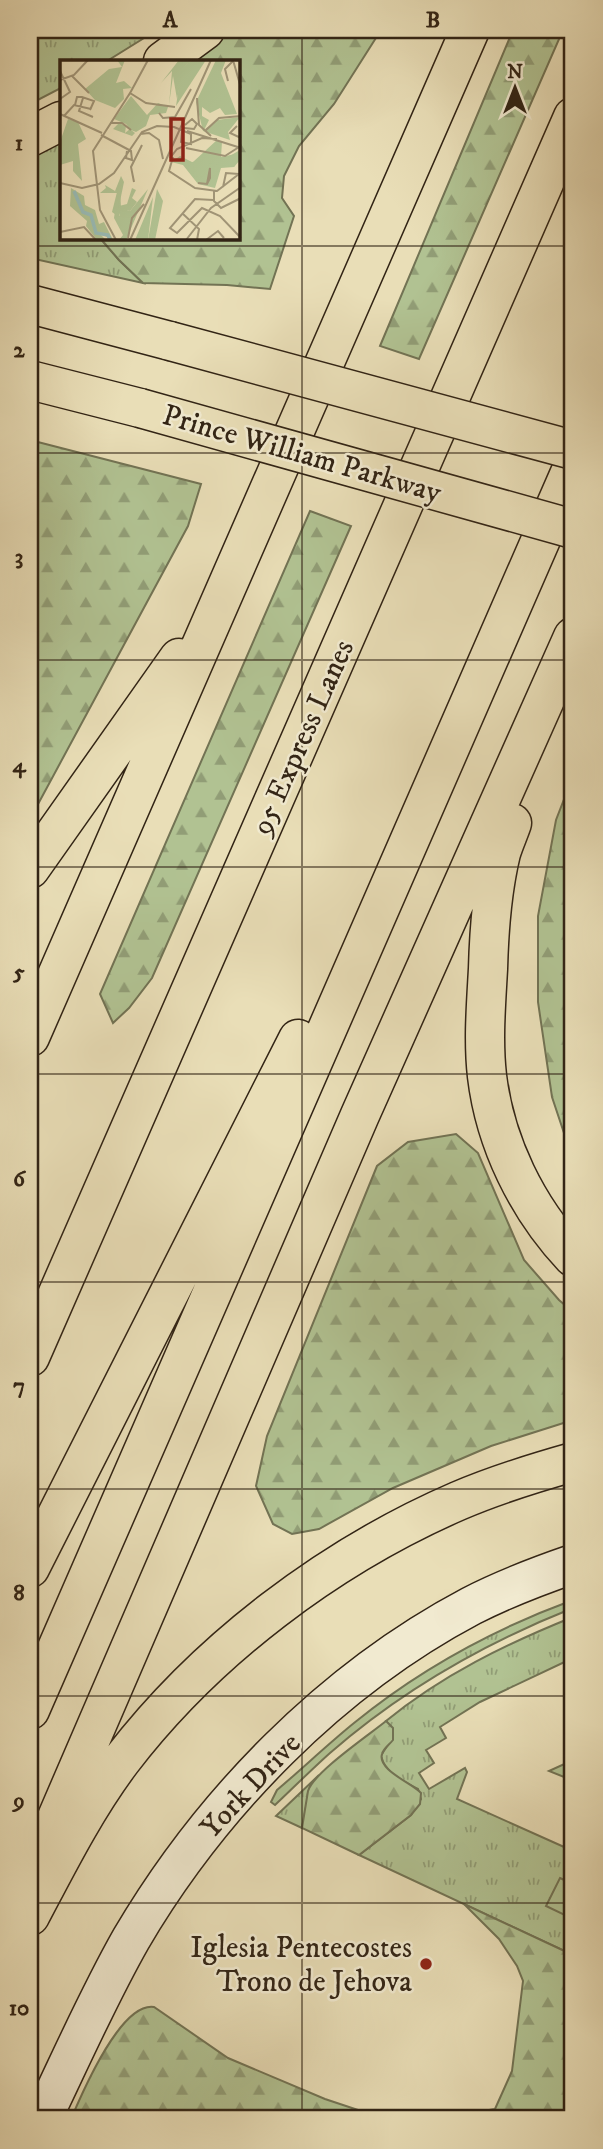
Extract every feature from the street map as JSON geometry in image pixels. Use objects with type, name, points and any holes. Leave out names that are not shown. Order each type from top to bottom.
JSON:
[{"type":"highway","points":[[164,60],[205,30]]},
{"type":"highway","points":[[30,1037],[470,30]]},
{"type":"highway","name":"95 Express Lanes","points":[[30,1357],[573,117]]},
{"type":"highway","points":[[30,136],[60,121]]},
{"type":"highway","points":[[30,304],[573,450]]},
{"type":"highway","name":"Prince William Parkway","points":[[30,380],[140,408],[573,529]]},
{"type":"highway","points":[[30,396],[140,408]]},
{"type":"highway","points":[[30,1710],[573,466]]},
{"type":"highway","points":[[30,869],[226,590]]},
{"type":"highway","points":[[573,637],[531,771],[501,852],[489,930],[485,1038],[487,1077],[494,1115],[514,1169],[532,1203],[560,1243],[573,1256]]},
{"type":"highway","points":[[30,1880],[355,1128],[573,637]]},
{"type":"highway","points":[[30,1568],[482,674]]},
{"type":"highway","points":[[30,1916],[79,1823],[121,1761],[180,1693],[234,1642],[319,1577],[387,1535],[458,1501],[519,1478],[573,1462]]},
{"type":"street","name":"York Drive","points":[[42,2119],[116,1966],[176,1869],[227,1805],[283,1746],[368,1671],[429,1629],[472,1605],[527,1580],[573,1564]]},
{"type":"green space","points":[[30,30],[157,30],[109,60],[60,60],[60,89],[30,104]]},
{"type":"green space","points":[[234,30],[381,30],[334,104],[299,146],[284,176],[282,198],[294,216],[270,289],[143,283],[102,240],[240,240],[240,60],[189,60]]},
{"type":"green space","points":[[513,30],[563,30],[419,359],[380,346]]},
{"type":"green space","points":[[60,140],[60,240],[102,240],[143,283],[30,258],[30,155]]},
{"type":"green space","points":[[30,440],[201,484],[188,526],[30,819]]},
{"type":"green space","points":[[310,511],[351,526],[152,978],[129,1008],[113,1023],[100,994]]},
{"type":"green space","points":[[573,776],[573,1160],[552,1097],[538,1002],[538,916],[556,820]]},
{"type":"green space","points":[[456,1134],[478,1153],[524,1260],[573,1312],[573,1420],[491,1446],[393,1488],[319,1529],[292,1534],[273,1524],[256,1486],[267,1436],[377,1166],[408,1142]]},
{"type":"green space","points":[[573,1600],[573,1608],[476,1653],[415,1689],[357,1730],[275,1805],[271,1802],[277,1790],[335,1739],[405,1685],[486,1637]]},
{"type":"green space","points":[[573,1617],[573,1658],[480,1702],[440,1727],[446,1738],[426,1750],[434,1763],[419,1773],[429,1789],[465,1768],[467,1772],[457,1799],[573,1851],[573,1955],[359,1855],[411,1815],[421,1799],[418,1789],[395,1776],[383,1762],[381,1756],[392,1736],[386,1721],[429,1689],[475,1662]]},
{"type":"green space","points":[[386,1721],[393,1728],[393,1740],[383,1752],[382,1760],[390,1771],[421,1793],[420,1804],[411,1815],[359,1855],[302,1828],[308,1791],[312,1783],[331,1764]]},
{"type":"green space","points":[[573,1760],[573,1771],[569,1777],[549,1771]]},
{"type":"green space","points":[[319,1775],[310,1786],[302,1828],[276,1816]]},
{"type":"green space","points":[[560,1878],[573,1884],[573,1919],[546,1906]]},
{"type":"green space","points":[[464,1904],[573,1955],[573,2119],[397,2119],[447,2117],[495,2109],[512,2071],[523,1981],[517,1966],[499,1939]]},
{"type":"green space","points":[[154,2007],[228,2058],[325,2099],[376,2116],[397,2119],[71,2119],[93,2071],[116,2033],[141,2009]]},
{"type":"place","name":"Iglesia Pentecostes Trono de Jehova","points":[[426,1964]]}]
